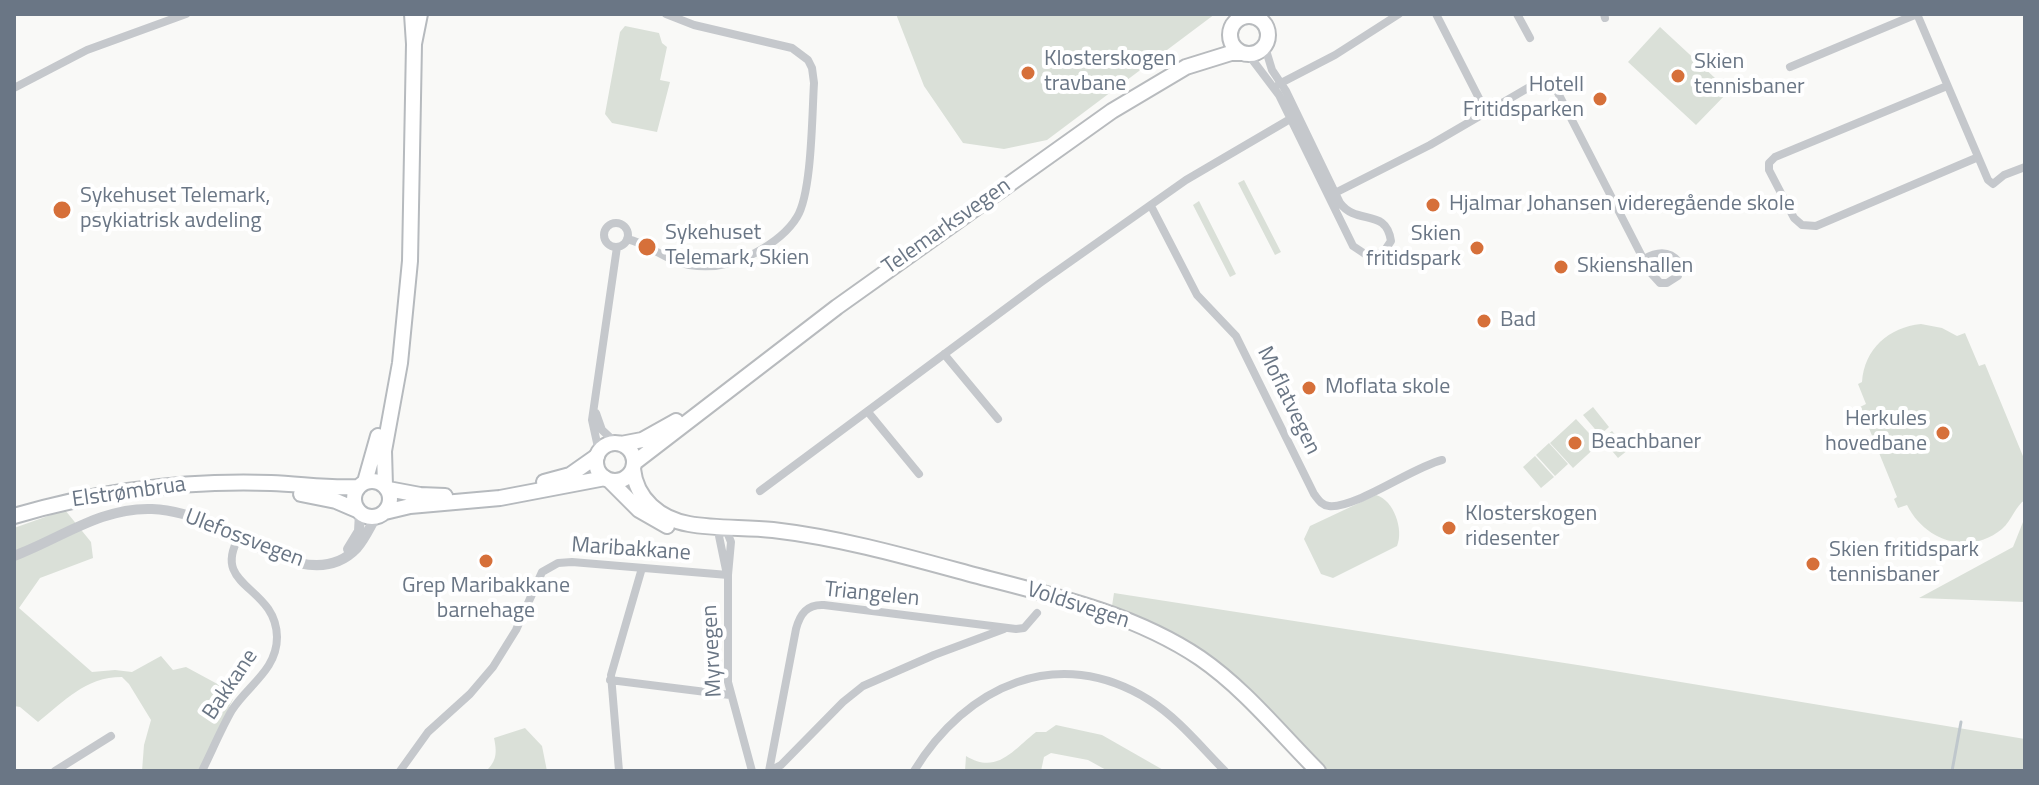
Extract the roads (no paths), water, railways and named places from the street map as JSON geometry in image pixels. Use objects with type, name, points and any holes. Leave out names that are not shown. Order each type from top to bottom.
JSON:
[{"type":"main road","points":[[381,514],[390,503],[384,451],[400,363],[410,261],[412,14]]},
{"type":"main road","points":[[414,44],[420,14]]},
{"type":"main road","points":[[1265,47],[1274,14]]},
{"type":"main road","name":"Telemarksvegen","points":[[634,466],[712,402],[848,299],[1070,140],[1158,82],[1190,65],[1230,35],[1232,26],[1239,19],[1254,15],[1268,30]]},
{"type":"main road","points":[[1230,35],[1233,44],[1246,54]]},
{"type":"main road","name":"Telemarksvegen","points":[[1190,65],[1265,47]]},
{"type":"main road","points":[[361,485],[373,481],[386,488],[420,495],[478,494],[570,475],[606,445],[618,443],[632,453],[634,466],[624,479],[607,479],[500,498],[410,506],[367,517],[358,511],[354,498],[361,485],[400,346]]},
{"type":"main road","name":"Telemarksvegen","points":[[618,443],[650,436],[712,402]]},
{"type":"main road","points":[[598,454],[598,470],[607,479]]},
{"type":"main road","name":"Voldsvegen","points":[[634,466],[640,494],[666,516],[725,533]]},
{"type":"main road","name":"Voldsvegen","points":[[607,479],[639,510],[654,520],[683,531],[725,533],[777,530],[845,542],[1069,601],[1150,631],[1182,647],[1224,676],[1318,771]]},
{"type":"main road","name":"Elstrømbrua","points":[[14,516],[131,489],[183,484],[361,485]]},
{"type":"main road","name":"Elstrømbrua","points":[[245,484],[336,501],[358,511]]},
{"type":"street","points":[[14,88],[87,50],[186,14]]},
{"type":"street","points":[[627,239],[643,243],[671,260],[690,265],[713,267],[733,263],[758,251],[787,229],[798,216],[805,188],[814,83],[808,60],[792,48],[694,25],[666,14]]},
{"type":"street","points":[[1277,85],[1335,55],[1399,14]]},
{"type":"street","points":[[1436,14],[1486,112]]},
{"type":"street","points":[[1517,14],[1530,38]]},
{"type":"street","points":[[1790,67],[1917,14],[1988,180],[1993,184],[2004,175],[2025,167]]},
{"type":"street","points":[[1265,47],[1277,85],[1333,194],[1348,237],[1358,251],[1368,256],[1386,251],[1391,237],[1384,223],[1349,213],[1333,194]]},
{"type":"street","points":[[1246,54],[1277,85]]},
{"type":"street","points":[[1333,194],[1406,158],[1533,85],[1545,85],[1557,91],[1644,259],[1656,281],[1667,283],[1678,276],[1679,262],[1671,254],[1644,259]]},
{"type":"street","points":[[1947,86],[1775,157],[1769,163],[1769,170],[1797,222],[1816,226],[1976,158]]},
{"type":"street","points":[[760,491],[1186,180],[1293,117]]},
{"type":"street","name":"Moflatvegen","points":[[1151,206],[1197,295],[1236,336],[1320,503],[1329,506],[1340,504],[1385,487],[1428,463],[1442,460]]},
{"type":"street","points":[[617,247],[604,240],[608,225],[623,225],[627,239]]},
{"type":"street","points":[[598,454],[592,420],[617,247],[627,239]]},
{"type":"street","points":[[944,354],[998,419]]},
{"type":"street","points":[[595,404],[602,430],[618,443]]},
{"type":"street","points":[[868,412],[919,474]]},
{"type":"street","name":"Ulefossvegen","points":[[14,556],[97,518],[139,509],[186,515],[294,563],[316,565],[354,551],[381,514]]},
{"type":"street","name":"Ulefossvegen","points":[[338,559],[359,531],[358,511]]},
{"type":"street","name":"Myrvegen","points":[[725,533],[722,559],[728,575],[730,695],[752,771]]},
{"type":"street","name":"Bakkane","points":[[202,771],[232,710],[268,667],[276,643],[274,620],[267,605],[237,577],[231,567],[231,552],[239,537]]},
{"type":"street","name":"Maribakkane","points":[[400,771],[428,732],[470,694],[493,667],[547,568],[572,562],[728,575]]},
{"type":"street","points":[[619,771],[610,680],[642,568]]},
{"type":"street","name":"Triangelen","points":[[770,771],[796,629],[800,616],[808,608],[824,605],[1004,629],[1024,628],[1037,613]]},
{"type":"street","name":"Triangelen","points":[[770,771],[781,765],[863,686],[1004,629]]},
{"type":"street","points":[[914,771],[944,732],[968,709],[1015,681],[1049,674],[1087,676],[1138,694],[1167,714],[1225,771]]},
{"type":"street","points":[[610,680],[730,695]]},
{"type":"street","points":[[55,771],[111,736]]},
{"type":"waterway","points":[[1952,771],[1961,722]]},
{"type":"place","name":"Klosterskogen travbane","points":[[1028,73]]},
{"type":"place","name":"Skien tennisbaner","points":[[1678,76]]},
{"type":"place","name":"Hotell Fritidsparken","points":[[1600,99]]},
{"type":"place","name":"Hjalmar Johansen videregående skole","points":[[1433,205]]},
{"type":"place","name":"Sykehuset Telemark, psykiatrisk avdeling","points":[[62,210]]},
{"type":"place","name":"Sykehuset Telemark, Skien","points":[[647,247]]},
{"type":"place","name":"Skien fritidspark","points":[[1477,248]]},
{"type":"place","name":"Skienshallen","points":[[1561,267]]},
{"type":"place","name":"Bad","points":[[1484,321]]},
{"type":"place","name":"Moflata skole","points":[[1309,388]]},
{"type":"place","name":"Herkules hovedbane","points":[[1943,433]]},
{"type":"place","name":"Beachbaner","points":[[1575,443]]},
{"type":"place","name":"Klosterskogen ridesenter","points":[[1449,528]]},
{"type":"place","name":"Grep Maribakkane barnehage","points":[[486,561]]},
{"type":"place","name":"Skien fritidspark tennisbaner","points":[[1813,564]]}]
